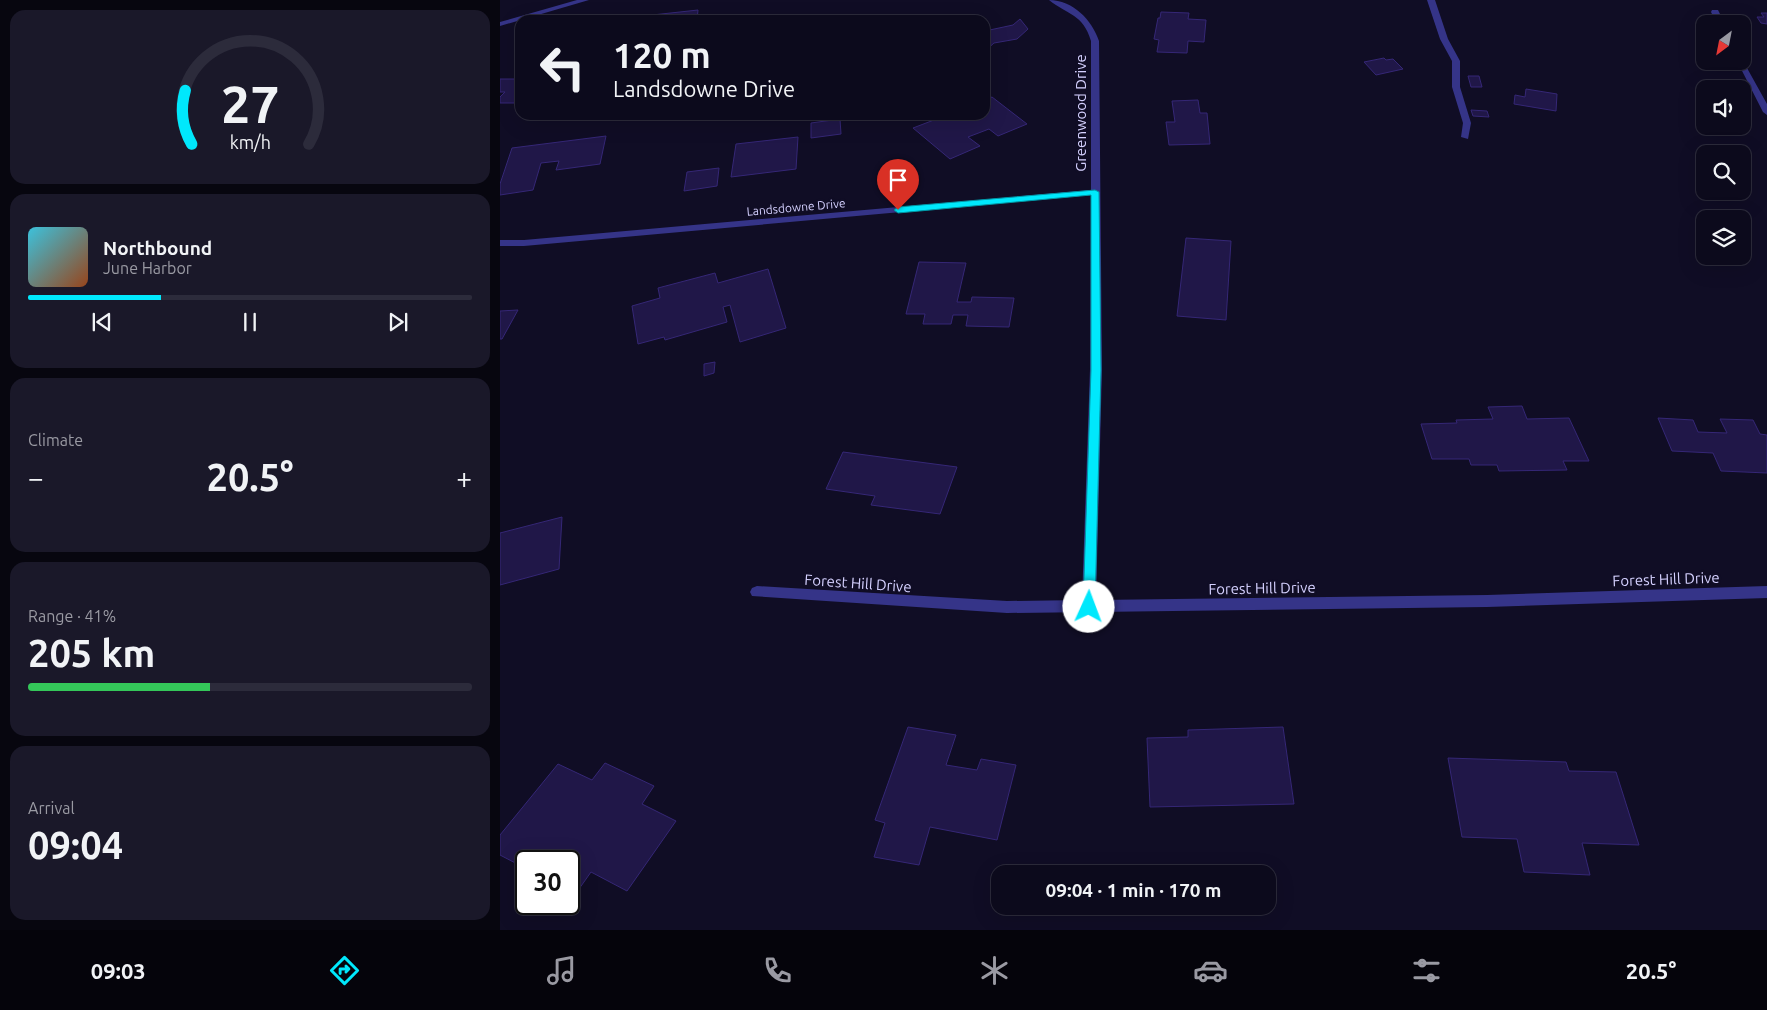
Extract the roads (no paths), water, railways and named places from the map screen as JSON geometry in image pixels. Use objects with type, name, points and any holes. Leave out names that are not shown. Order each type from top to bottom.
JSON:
[{"type":"street","points":[[532,15],[585,0]]},
{"type":"street","name":"Greenwood Drive","points":[[1053,0],[1081,16],[1089,25],[1095,41],[1096,370],[1089,607]]},
{"type":"street","points":[[1431,0],[1444,39],[1456,61],[1456,87],[1467,123],[1465,137]]},
{"type":"street","points":[[500,24],[515,20]]},
{"type":"street","points":[[1745,70],[1767,112]]},
{"type":"street","name":"Landsdowne Drive","points":[[500,243],[524,243],[1095,192]]},
{"type":"street","name":"Forest Hill Drive","points":[[757,592],[949,605],[1089,607],[1487,601],[1767,592]]}]
